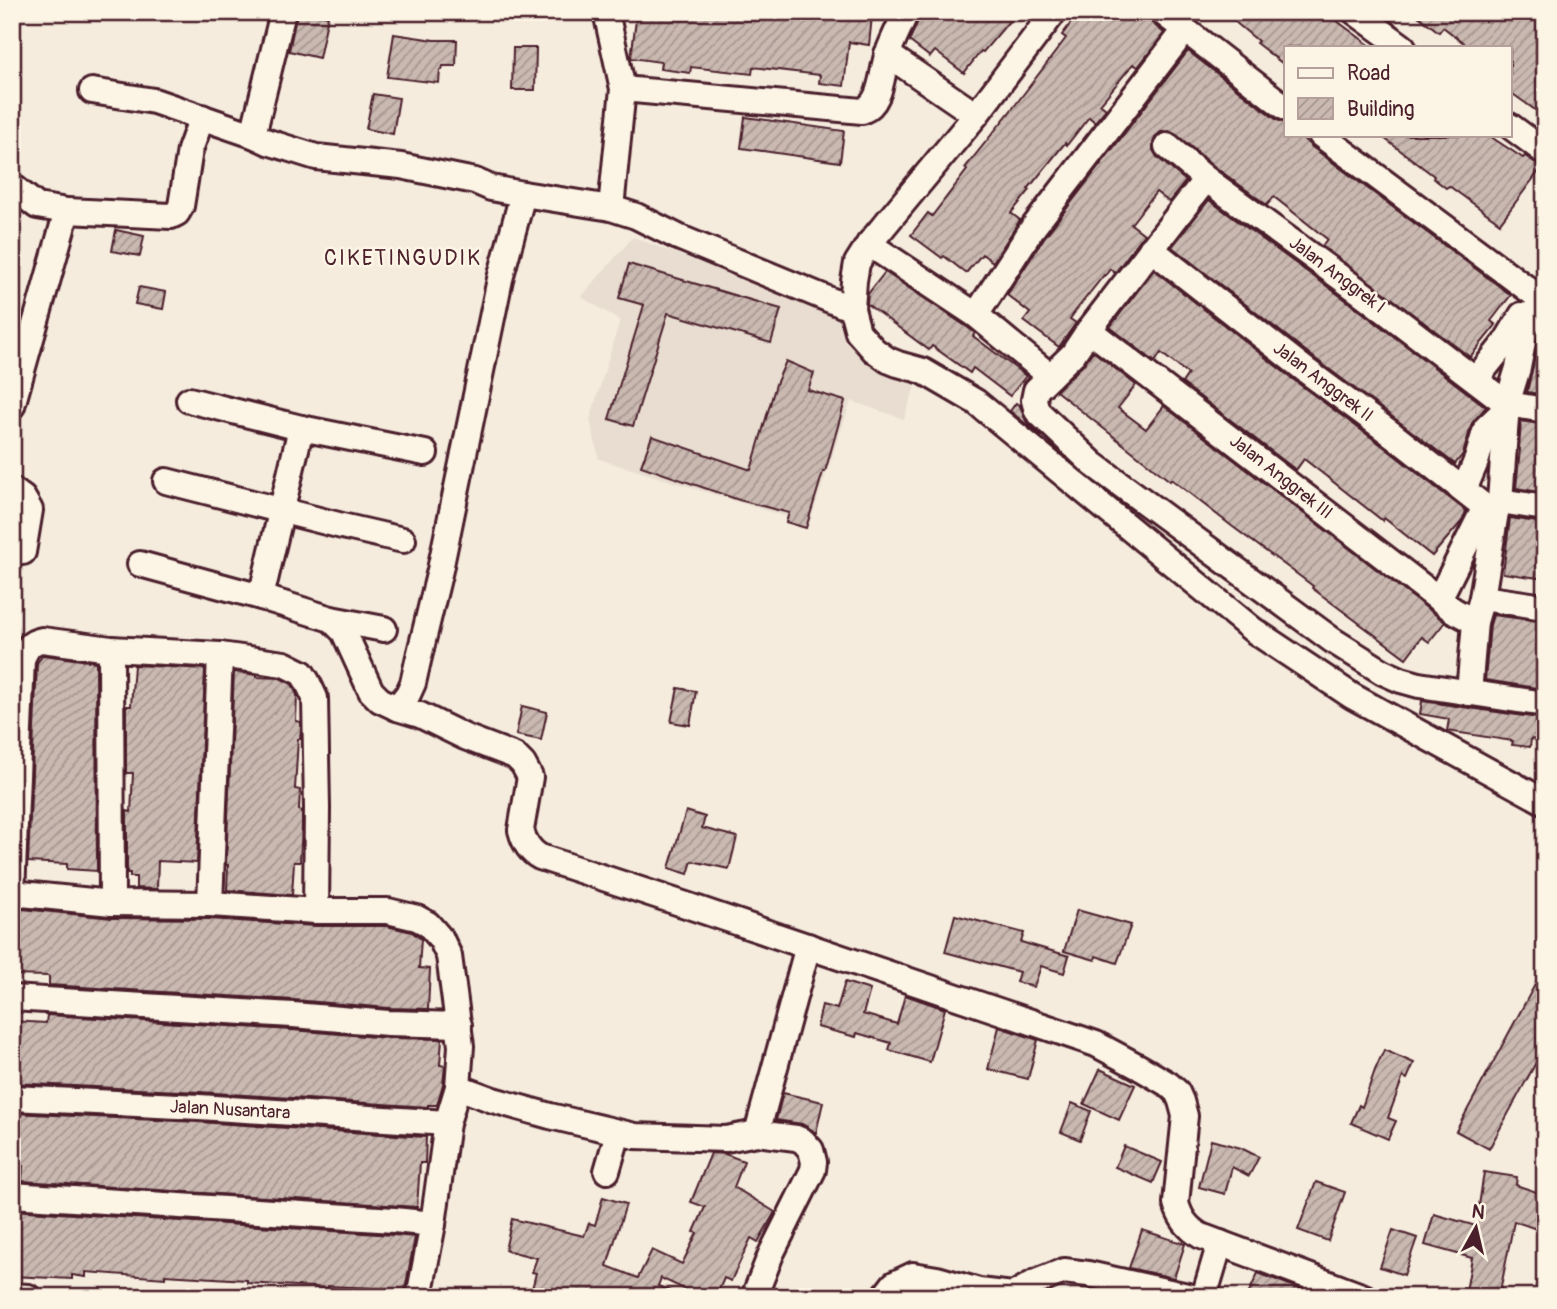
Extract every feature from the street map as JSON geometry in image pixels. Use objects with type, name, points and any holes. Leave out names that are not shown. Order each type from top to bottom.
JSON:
[{"type":"street","points":[[253,135],[283,12]]},
{"type":"street","points":[[606,12],[623,89],[611,208]]},
{"type":"street","points":[[623,89],[862,111],[872,104],[878,94],[887,54],[906,12]]},
{"type":"street","points":[[1054,12],[976,115],[869,244],[857,263],[852,310],[862,339],[874,350],[898,364],[923,371],[976,402],[1253,629],[1352,696],[1545,802]]},
{"type":"street","points":[[1162,12],[1284,106]]},
{"type":"street","points":[[1355,12],[1402,46]]},
{"type":"street","points":[[976,315],[1032,229],[1185,30]]},
{"type":"street","points":[[887,54],[976,115]]},
{"type":"street","points":[[92,91],[154,101],[316,157],[401,166],[475,181],[491,188],[611,208],[636,216],[678,237],[852,310]]},
{"type":"street","points":[[12,186],[37,206],[66,211],[171,216],[177,213],[181,205],[190,150],[202,117]]},
{"type":"street","points":[[1512,127],[1545,152]]},
{"type":"street","points":[[1322,136],[1541,297]]},
{"type":"street","name":"Jalan Anggrek I","points":[[1167,146],[1476,379],[1506,406]]},
{"type":"street","points":[[1206,178],[1073,354],[1034,393],[1037,411],[1093,464],[1332,640],[1382,672],[1419,685],[1545,704]]},
{"type":"street","points":[[397,708],[408,694],[418,661],[440,570],[500,279],[523,194]]},
{"type":"street","points":[[12,406],[66,211]]},
{"type":"street","points":[[869,244],[976,315],[1050,376]]},
{"type":"street","name":"Jalan Anggrek II","points":[[1151,249],[1464,490],[1493,507]]},
{"type":"street","points":[[1476,379],[1541,297]]},
{"type":"street","points":[[1469,693],[1475,622],[1482,598],[1506,406],[1518,368],[1526,327],[1541,297]]},
{"type":"street","name":"Jalan Anggrek III","points":[[1089,330],[1453,610],[1475,622]]},
{"type":"street","points":[[189,400],[301,428],[425,453]]},
{"type":"street","points":[[1464,490],[1486,428],[1506,406]]},
{"type":"street","points":[[1506,406],[1545,410]]},
{"type":"street","points":[[261,597],[301,428]]},
{"type":"street","points":[[166,481],[403,540]]},
{"type":"street","points":[[12,490],[23,498],[30,510],[23,552]]},
{"type":"street","points":[[1439,599],[1493,507]]},
{"type":"street","points":[[1493,507],[1545,508]]},
{"type":"street","points":[[140,564],[331,618],[384,629]]},
{"type":"street","points":[[1482,598],[1545,607]]},
{"type":"street","points":[[331,618],[344,632],[371,691],[380,700],[515,756],[523,764],[530,777],[520,830],[533,853],[1096,1044],[1168,1084],[1177,1092],[1185,1116],[1176,1203],[1191,1231],[1364,1297]]},
{"type":"street","points":[[316,911],[315,698],[302,673],[284,664],[220,655],[111,649],[42,640],[33,642],[17,658],[12,893],[112,903],[210,904],[316,911],[388,911],[417,918],[428,924],[441,939],[449,956],[461,1046],[458,1087],[447,1124],[433,1224],[419,1297]]},
{"type":"street","points":[[111,649],[112,903]]},
{"type":"street","points":[[210,904],[220,655]]},
{"type":"street","points":[[757,1133],[808,946]]},
{"type":"street","points":[[12,998],[388,1023],[459,1025]]},
{"type":"street","points":[[458,1087],[493,1100],[618,1133],[656,1138],[726,1139],[757,1133],[788,1136],[803,1141],[811,1150],[814,1163],[811,1177],[771,1254],[754,1297]]},
{"type":"street","name":"Jalan Nusantara","points":[[12,1098],[199,1107],[447,1124]]},
{"type":"street","points":[[607,1171],[618,1133]]},
{"type":"street","points":[[12,1195],[433,1224]]},
{"type":"street","points":[[1204,1297],[1220,1243]]},
{"type":"street","points":[[884,1297],[894,1284],[913,1275],[979,1291],[1013,1294],[1064,1271],[1192,1297]]},
{"type":"street","points":[[12,1296],[28,1297]]},
{"type":"shaded area","points":[[633,237],[841,317],[917,380],[904,419],[851,401],[809,524],[599,459],[590,420],[620,320],[581,297]]},
{"type":"building","points":[[297,12],[328,16],[319,58],[289,51]]},
{"type":"building","points":[[637,12],[841,12],[872,16],[869,45],[849,42],[844,86],[819,83],[820,75],[753,67],[752,74],[691,67],[690,73],[660,69],[661,62],[631,58]]},
{"type":"building","points":[[925,12],[1017,12],[964,73],[935,51],[930,57],[909,41]]},
{"type":"building","points":[[1079,12],[1147,12],[1152,23],[1164,33],[1138,67],[1133,64],[1100,104],[1106,109],[1095,122],[1089,117],[1028,189],[1030,190],[1011,213],[1020,220],[993,262],[982,254],[966,273],[911,235],[928,213],[932,216],[967,170],[965,168],[1066,38],[1062,35]]},
{"type":"building","points":[[1223,12],[1325,12],[1371,46],[1284,46],[1282,63],[1256,43],[1258,41]]},
{"type":"building","points":[[1413,12],[1531,12],[1545,23],[1545,117],[1512,93],[1512,46],[1468,46],[1443,27],[1439,32]]},
{"type":"building","points":[[394,34],[434,40],[457,40],[456,66],[443,66],[439,83],[387,77]]},
{"type":"building","points":[[513,48],[536,48],[535,90],[512,90]]},
{"type":"building","points":[[1188,51],[1277,120],[1284,122],[1284,136],[1300,136],[1511,295],[1491,321],[1496,325],[1470,357],[1322,246],[1327,239],[1274,197],[1267,205],[1169,131],[1156,136],[1153,150],[1157,157],[1186,181],[1169,202],[1156,192],[1131,224],[1144,234],[1115,273],[1110,269],[1077,309],[1070,319],[1076,323],[1059,347],[1024,321],[1030,313],[1007,295],[1044,238]]},
{"type":"building","points":[[373,94],[399,98],[393,134],[366,129]]},
{"type":"building","points":[[745,117],[844,131],[840,162],[741,148]]},
{"type":"building","points":[[1381,136],[1490,136],[1542,167],[1500,223],[1449,186],[1446,188],[1433,178],[1434,176]]},
{"type":"building","points":[[1209,200],[1486,407],[1472,423],[1463,454],[1455,464],[1172,247]]},
{"type":"building","points":[[116,230],[144,236],[140,256],[112,251]]},
{"type":"building","points":[[629,264],[781,309],[771,343],[668,313],[633,426],[609,419],[644,305],[619,298]]},
{"type":"building","points":[[1154,270],[1466,511],[1462,521],[1432,556],[1304,459],[1296,470],[1182,383],[1188,374],[1161,353],[1155,362],[1110,327]]},
{"type":"building","points":[[885,272],[967,327],[975,333],[973,336],[1026,376],[1010,396],[973,368],[970,373],[932,346],[929,350],[867,304],[868,294]]},
{"type":"building","points":[[139,287],[166,292],[163,309],[135,304]]},
{"type":"building","points":[[1538,344],[1545,345],[1545,395],[1527,392]]},
{"type":"building","points":[[1093,351],[1136,385],[1118,408],[1146,429],[1164,406],[1445,622],[1429,642],[1422,637],[1406,658],[1171,479],[1170,481],[1056,391],[1083,365]]},
{"type":"building","points":[[786,361],[814,373],[808,390],[845,401],[806,528],[786,522],[789,513],[739,500],[641,466],[652,436],[751,470],[776,384]]},
{"type":"building","points":[[1016,403],[1026,421],[1042,437],[1010,411]]},
{"type":"building","points":[[1521,421],[1545,425],[1545,493],[1516,488]]},
{"type":"building","points":[[1510,518],[1544,523],[1538,559],[1545,560],[1545,579],[1503,573]]},
{"type":"building","points":[[1493,615],[1545,622],[1543,689],[1485,680]]},
{"type":"building","points":[[43,655],[96,662],[97,871],[67,869],[67,864],[28,862],[37,663]]},
{"type":"building","points":[[134,665],[205,669],[197,863],[158,861],[157,889],[136,888],[136,877],[130,877],[130,873],[127,873],[127,811],[131,812],[133,773],[126,773],[126,706],[131,706]]},
{"type":"building","points":[[234,672],[280,678],[292,684],[297,695],[296,721],[301,722],[301,729],[295,789],[300,790],[299,810],[302,811],[302,825],[300,862],[294,862],[292,895],[227,890]]},
{"type":"building","points":[[678,688],[696,691],[690,725],[671,722]]},
{"type":"building","points":[[1422,701],[1545,719],[1545,742],[1531,739],[1530,747],[1512,745],[1513,741],[1447,731],[1449,719],[1420,714]]},
{"type":"building","points":[[522,706],[547,712],[541,740],[516,735]]},
{"type":"building","points":[[686,811],[705,817],[702,828],[737,837],[729,869],[692,861],[688,874],[669,868]]},
{"type":"building","points":[[12,908],[112,918],[386,926],[412,932],[421,939],[419,968],[430,969],[428,1009],[49,985],[48,976],[12,975]]},
{"type":"building","points":[[1077,910],[1131,925],[1117,963],[1096,956],[1095,960],[1064,951]]},
{"type":"building","points":[[955,915],[1024,933],[1021,942],[1069,956],[1064,973],[1041,966],[1034,987],[1016,982],[1019,972],[945,952]]},
{"type":"building","points":[[1545,966],[1545,1046],[1489,1149],[1456,1131]]},
{"type":"building","points":[[845,982],[870,990],[863,1014],[897,1024],[905,995],[945,1009],[930,1062],[889,1050],[891,1043],[857,1033],[856,1037],[817,1027],[822,1005],[837,1009]]},
{"type":"building","points":[[47,1015],[388,1038],[442,1039],[440,1065],[445,1066],[443,1084],[437,1105],[428,1107],[12,1083],[12,1021],[46,1023]]},
{"type":"building","points":[[999,1027],[1038,1040],[1028,1079],[988,1069]]},
{"type":"building","points":[[1384,1050],[1414,1063],[1407,1079],[1403,1077],[1388,1118],[1396,1121],[1388,1139],[1351,1123],[1359,1105],[1362,1107]]},
{"type":"building","points":[[1100,1069],[1135,1085],[1119,1120],[1084,1104]]},
{"type":"building","points":[[783,1093],[823,1102],[816,1133],[802,1124],[776,1120]]},
{"type":"building","points":[[1072,1103],[1091,1111],[1080,1140],[1061,1132]]},
{"type":"building","points":[[12,1113],[426,1137],[425,1163],[420,1163],[417,1207],[22,1181],[23,1166],[12,1165]]},
{"type":"building","points":[[1211,1140],[1241,1148],[1259,1157],[1249,1176],[1232,1167],[1225,1194],[1199,1187]]},
{"type":"building","points":[[1124,1146],[1162,1162],[1153,1183],[1115,1167]]},
{"type":"building","points":[[711,1153],[725,1154],[744,1161],[734,1187],[775,1212],[758,1242],[751,1238],[731,1281],[724,1278],[716,1297],[701,1297],[661,1278],[658,1286],[682,1297],[530,1297],[536,1273],[532,1272],[537,1258],[505,1250],[512,1219],[584,1236],[589,1223],[595,1225],[603,1197],[626,1204],[607,1266],[638,1278],[652,1250],[682,1264],[697,1233],[694,1232],[705,1207],[691,1202]]},
{"type":"building","points":[[1484,1172],[1517,1177],[1516,1185],[1545,1195],[1545,1232],[1514,1221],[1499,1297],[1465,1297],[1472,1258],[1425,1245],[1434,1214],[1476,1226]]},
{"type":"building","points":[[1316,1182],[1345,1192],[1328,1241],[1298,1230]]},
{"type":"building","points":[[12,1210],[415,1237],[404,1295],[368,1293],[369,1288],[247,1283],[247,1280],[165,1275],[165,1278],[86,1272],[86,1277],[72,1275],[72,1279],[12,1276]]},
{"type":"building","points":[[1142,1230],[1185,1244],[1174,1278],[1129,1268]]},
{"type":"building","points":[[1393,1230],[1417,1238],[1404,1275],[1380,1267]]},
{"type":"building","points":[[1258,1273],[1308,1292],[1306,1297],[1247,1297]]},
{"type":"district","name":"CIKETINGUDIK","points":[[403,258]]}]
